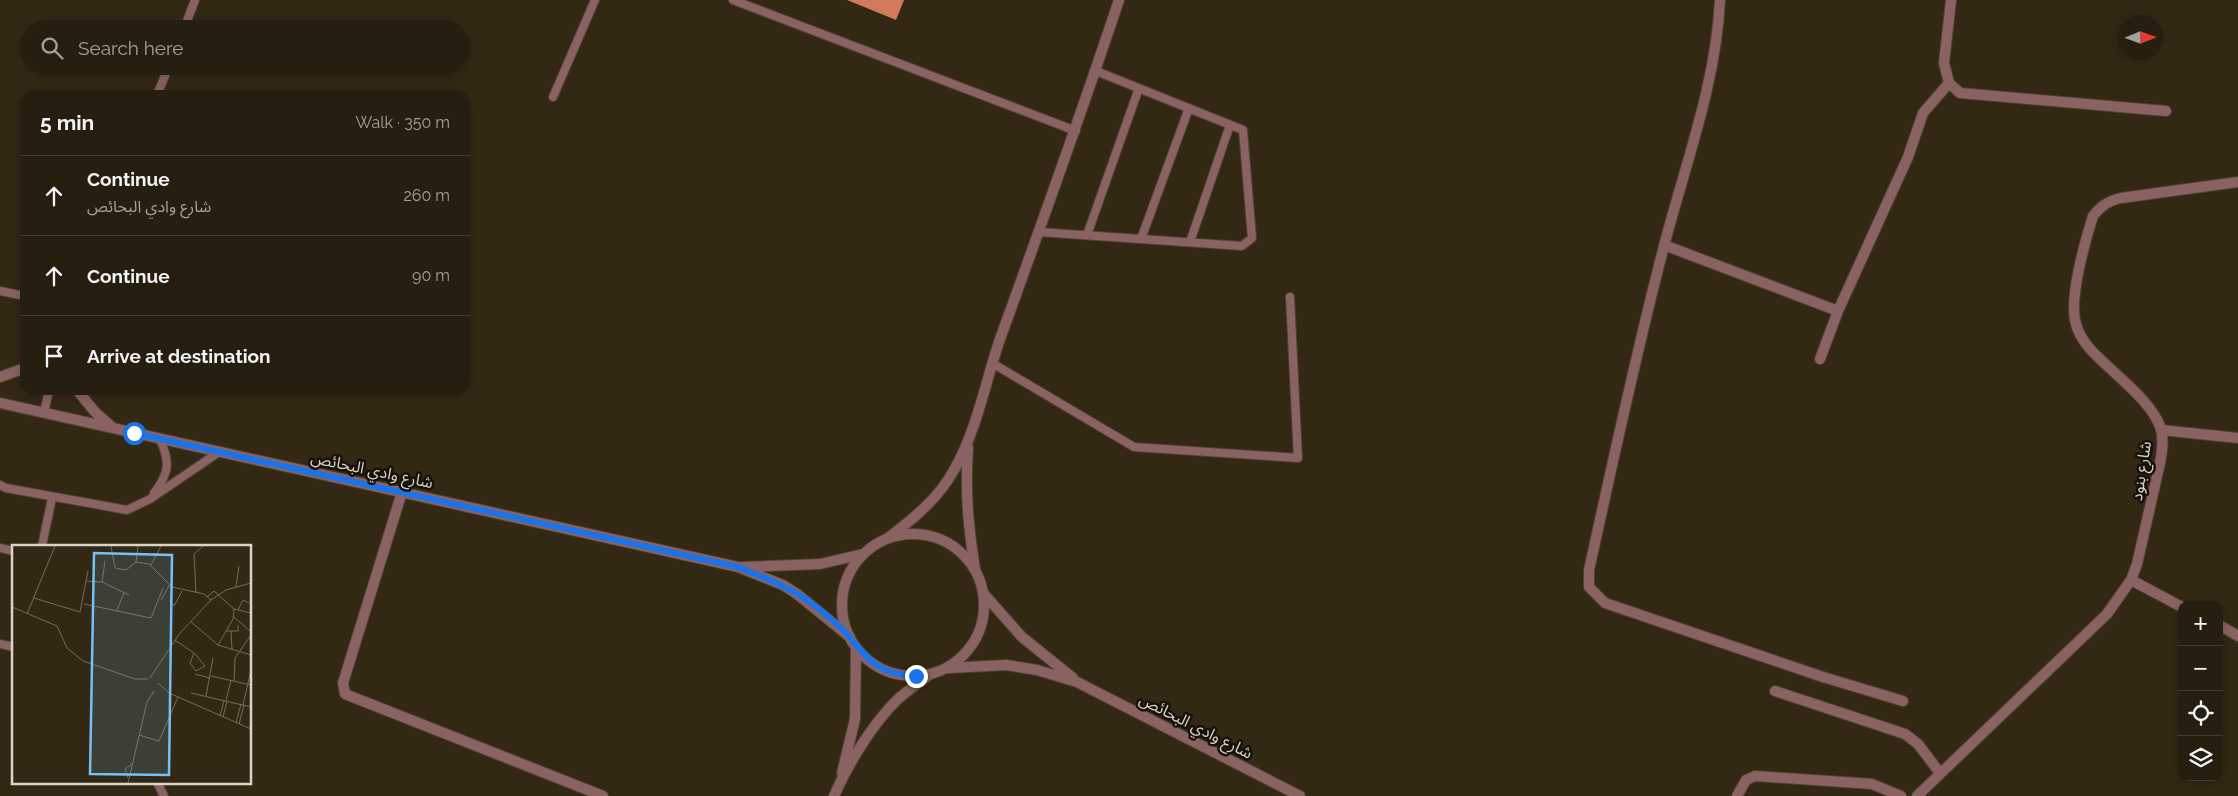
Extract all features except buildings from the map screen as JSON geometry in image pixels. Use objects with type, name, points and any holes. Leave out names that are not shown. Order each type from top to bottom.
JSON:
[{"type":"street","points":[[738,567],[820,564],[863,554],[904,526],[942,489],[969,441],[992,363],[1076,132],[1119,0]]},
{"type":"street","points":[[1720,0],[1713,69],[1664,245],[1633,370],[1591,560],[1589,587],[1604,603],[1823,677],[1903,701]]},
{"type":"street","points":[[1952,0],[1944,63],[1948,83],[1960,93],[2166,111]]},
{"type":"street","points":[[1820,359],[1838,311],[1908,157],[1923,113],[1948,83]]},
{"type":"street","name":"شارع بنود","points":[[1917,796],[2107,614],[2131,580],[2137,564],[2160,463],[2163,446],[2161,430],[2155,415],[2144,402],[2089,349],[2080,336],[2075,322],[2076,292],[2093,216],[2100,207],[2110,201],[2238,182]]},
{"type":"street","points":[[1664,245],[1838,311]]},
{"type":"street","points":[[0,377],[20,370]]},
{"type":"street","points":[[81,395],[95,412],[113,428]]},
{"type":"street","name":"شارع وادي البحائص","points":[[0,403],[738,567]]},
{"type":"street","points":[[2161,430],[2238,438]]},
{"type":"street","points":[[863,554],[847,579],[843,593],[844,623],[856,648],[866,658],[889,672],[902,676],[930,674],[946,668],[961,658],[972,645],[980,629],[984,612],[984,594],[975,569],[967,513],[966,488],[969,441]]},
{"type":"street","points":[[402,492],[343,683],[345,694],[603,796]]},
{"type":"street","points":[[888,538],[904,534],[921,534],[937,537],[965,555],[975,569]]},
{"type":"street","points":[[738,567],[783,585],[850,637]]},
{"type":"street","points":[[2131,580],[2178,605]]},
{"type":"street","points":[[984,594],[1022,637],[1077,682]]},
{"type":"street","points":[[2223,627],[2238,636]]},
{"type":"street","points":[[836,791],[854,727],[856,648]]},
{"type":"street","points":[[946,668],[1006,665],[1036,670],[1077,682]]},
{"type":"street","points":[[836,791],[884,714],[899,698],[930,674]]},
{"type":"street","name":"شارع وادي البحائص","points":[[1077,682],[1300,796]]},
{"type":"street","points":[[1775,691],[1905,734],[1918,744],[1940,774]]},
{"type":"street","points":[[1737,796],[1746,780],[1755,776],[1872,784],[1901,796]]},
{"type":"lane","points":[[187,20],[195,0]]},
{"type":"lane","points":[[553,97],[595,0]]},
{"type":"lane","points":[[733,0],[1076,132]]},
{"type":"lane","points":[[1039,232],[1242,246],[1252,238],[1243,130],[1096,70]]},
{"type":"lane","points":[[159,90],[165,75]]},
{"type":"lane","points":[[1087,235],[1139,88]]},
{"type":"lane","points":[[1141,239],[1189,108]]},
{"type":"lane","points":[[1190,242],[1230,125]]},
{"type":"lane","points":[[0,291],[20,295]]},
{"type":"lane","points":[[992,363],[1134,447],[1298,458],[1290,297]]},
{"type":"lane","points":[[44,413],[48,395]]},
{"type":"lane","points":[[150,498],[162,482],[168,465],[166,452],[160,438]]},
{"type":"lane","points":[[0,485],[52,498],[127,510],[150,498],[220,452]]},
{"type":"lane","points":[[42,545],[52,498]]},
{"type":"lane","points":[[158,784],[164,796]]},
{"type":"route","points":[[134,433],[738,567],[783,585],[816,607],[850,637],[856,648],[877,666],[902,676],[916,676]]}]
